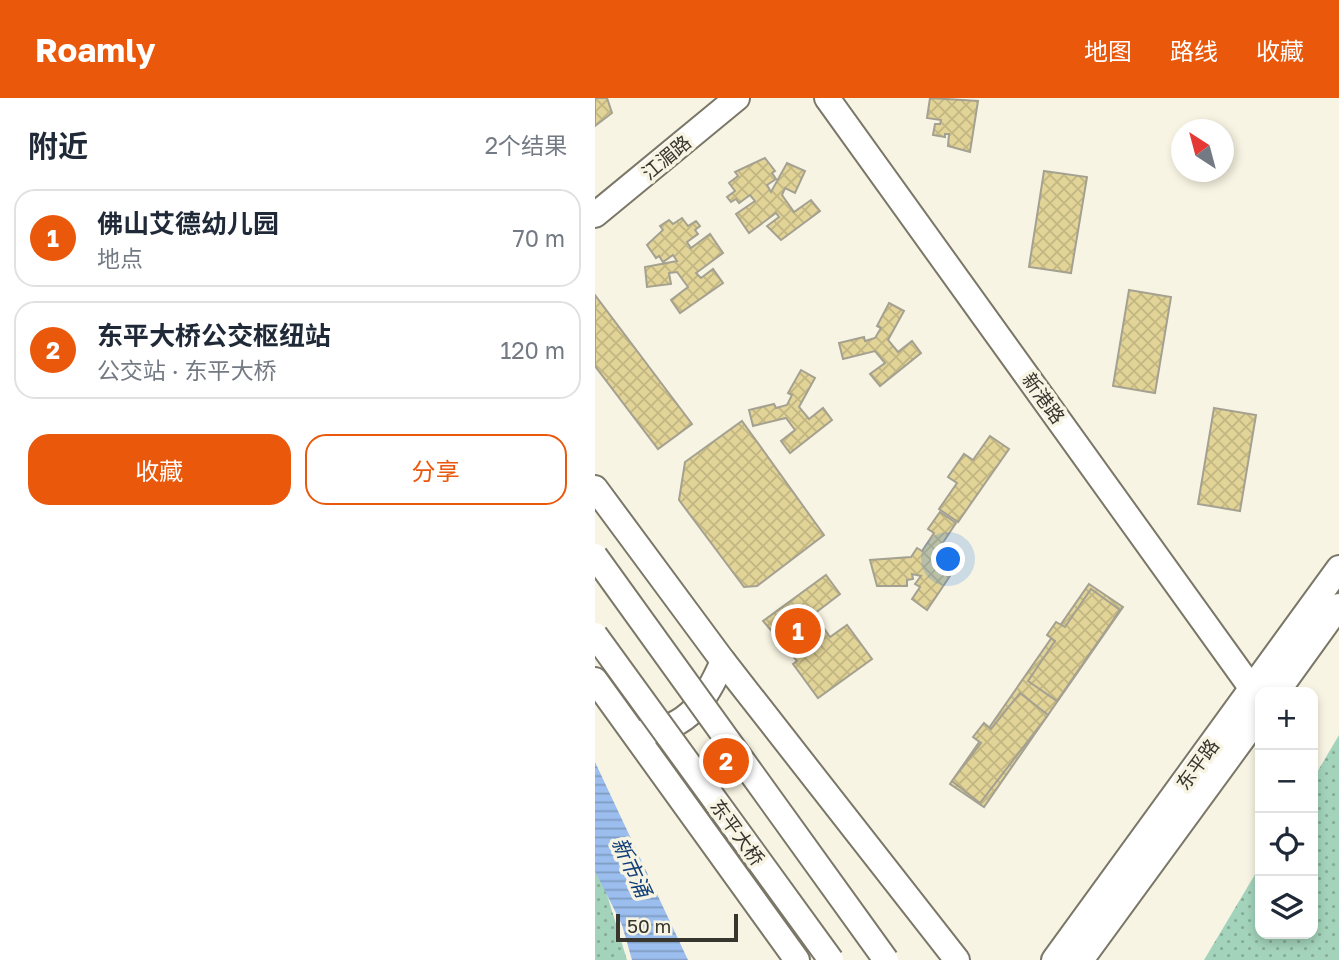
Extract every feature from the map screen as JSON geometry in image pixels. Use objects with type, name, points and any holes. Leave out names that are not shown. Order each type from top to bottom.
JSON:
[{"type":"main road","name":"江湄路","points":[[595,215],[737,98]]},
{"type":"main road","name":"新港路","points":[[827,98],[1259,687]]},
{"type":"main road","points":[[595,488],[723,661],[957,960]]},
{"type":"main road","points":[[595,556],[886,960]]},
{"type":"main road","name":"东平路","points":[[1267,687],[1339,568]]},
{"type":"main road","name":"东平路","points":[[1268,687],[1339,606]]},
{"type":"main road","name":"东平大桥","points":[[595,635],[831,960]]},
{"type":"main road","points":[[634,732],[656,731],[690,716],[709,694],[723,661]]},
{"type":"main road","points":[[595,680],[797,960]]},
{"type":"main road","name":"东平路","points":[[1054,960],[1255,703]]},
{"type":"main road","name":"东平路","points":[[1081,960],[1255,722]]},
{"type":"green space","points":[[1339,735],[1339,960],[1204,960],[1255,874],[1255,939],[1318,939],[1318,771]]},
{"type":"green space","points":[[595,868],[605,888],[627,960],[595,960]]},
{"type":"water","name":"新市涌","points":[[595,762],[688,960],[632,960],[622,925],[595,871]]},
{"type":"building","points":[[595,98],[607,98],[612,113],[595,126]]},
{"type":"building","points":[[930,98],[978,101],[970,152],[948,146],[949,134],[945,134],[945,137],[933,135],[935,124],[940,124],[941,120],[927,118]]},
{"type":"building","points":[[765,158],[775,171],[772,173],[776,179],[767,185],[771,192],[787,163],[805,171],[795,193],[785,188],[782,195],[794,212],[811,200],[820,211],[781,240],[767,226],[779,217],[776,213],[749,233],[736,214],[755,201],[750,195],[739,203],[736,199],[731,202],[727,197],[735,191],[729,183],[738,176],[735,172]]},
{"type":"building","points":[[1044,171],[1087,177],[1071,273],[1029,267]]},
{"type":"building","points":[[682,218],[688,226],[696,221],[700,226],[695,230],[698,234],[687,242],[691,248],[710,234],[723,253],[696,273],[701,278],[713,269],[723,283],[680,313],[671,300],[688,287],[677,272],[669,273],[671,284],[647,287],[645,267],[677,261],[673,255],[663,262],[659,256],[656,258],[647,245],[663,230],[660,226],[669,220],[673,224]]},
{"type":"building","points":[[1129,290],[1171,297],[1155,393],[1113,386]]},
{"type":"building","points":[[595,295],[692,424],[658,449],[595,366]]},
{"type":"building","points":[[889,303],[904,311],[888,340],[898,352],[912,341],[921,353],[880,386],[870,374],[885,363],[875,351],[843,359],[839,343],[864,337],[865,341],[875,338],[881,328],[877,326]]},
{"type":"building","points":[[801,370],[815,378],[799,407],[809,419],[823,408],[832,420],[790,453],[781,441],[795,430],[786,418],[753,426],[749,410],[774,404],[776,408],[787,405],[792,395],[788,393]]},
{"type":"building","points":[[1214,408],[1256,415],[1240,511],[1198,504]]},
{"type":"building","points":[[742,421],[824,535],[757,586],[744,587],[679,500],[685,462]]},
{"type":"building","points":[[990,436],[1009,449],[958,522],[939,509],[957,483],[948,477],[964,454],[973,460]]},
{"type":"building","points":[[940,512],[956,523],[936,553],[956,567],[927,610],[912,599],[920,587],[915,584],[921,576],[912,574],[913,579],[907,580],[907,586],[877,586],[870,560],[911,557],[917,548],[922,551],[934,533],[928,529]]},
{"type":"building","points":[[826,575],[840,594],[814,614],[830,637],[847,625],[872,659],[818,698],[793,664],[797,661],[763,621]]},
{"type":"building","points":[[1089,584],[1123,607],[984,807],[950,784]]},
{"type":"building","points":[[1091,589],[1120,610],[1057,701],[1028,681],[1055,641],[1047,635],[1056,622],[1065,627]]},
{"type":"building","points":[[1020,693],[1048,715],[980,803],[952,781],[981,743],[973,737],[984,723],[991,729]]},
{"type":"place","name":"佛山艾德幼儿园","points":[[798,631]]},
{"type":"place","name":"东平大桥公交枢纽站","points":[[726,761]]}]
